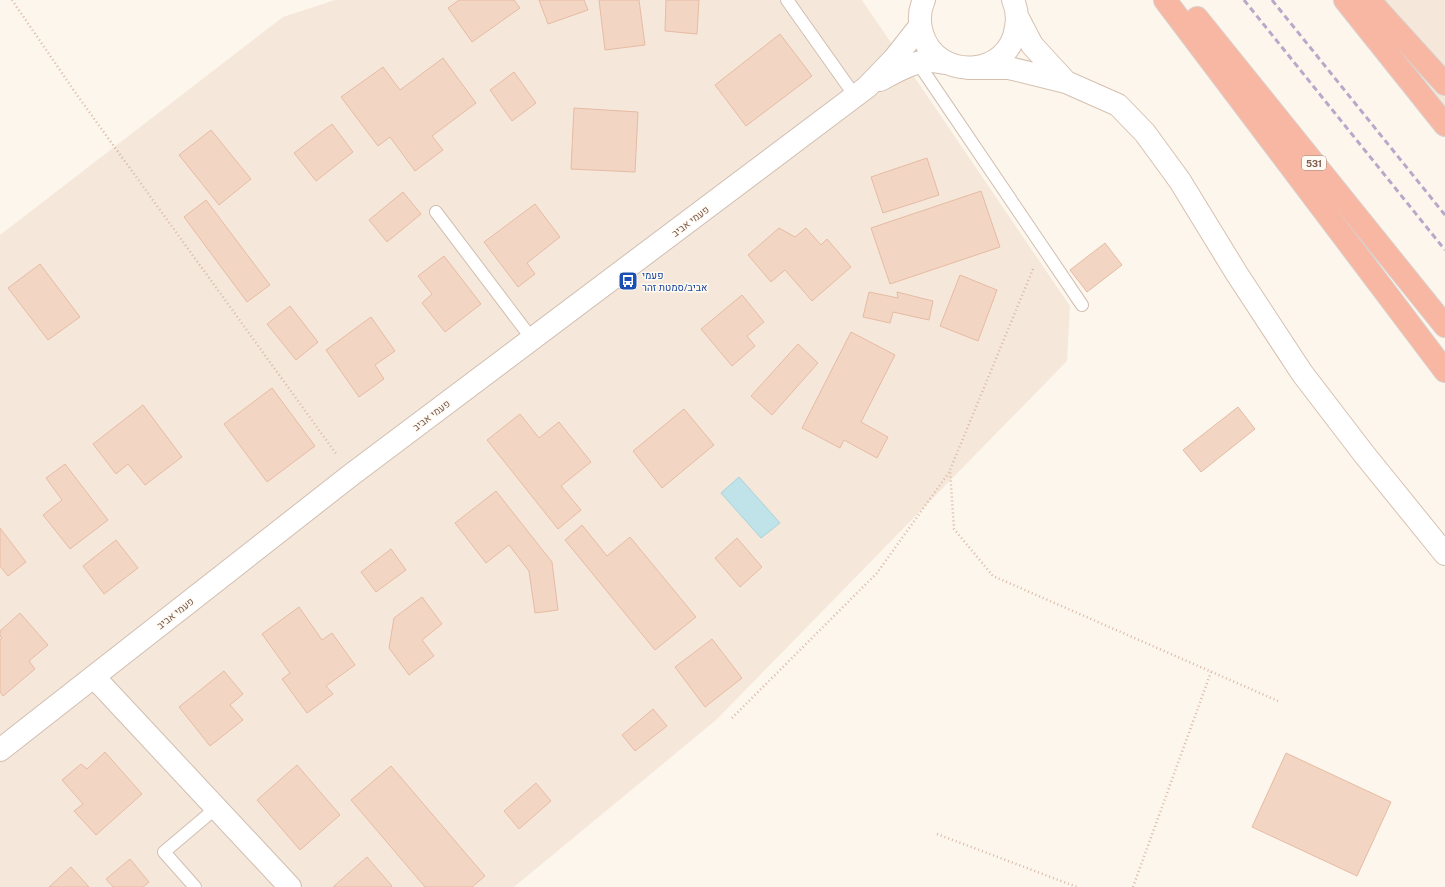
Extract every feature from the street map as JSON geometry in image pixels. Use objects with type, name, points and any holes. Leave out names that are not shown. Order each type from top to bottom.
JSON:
[{"type":"highway","points":[[1165,0],[1445,371]]},
{"type":"highway","name":"531","points":[[1182,0],[1445,326]]},
{"type":"highway","points":[[1345,0],[1445,125]]},
{"type":"highway","points":[[1369,0],[1445,84]]},
{"type":"street","points":[[924,0],[920,15],[920,26],[928,47],[937,57],[957,67],[1009,68],[1066,82],[1118,106],[1145,133],[1180,181],[1237,274],[1302,373],[1364,454],[1445,554]]},
{"type":"street","points":[[968,68],[980,67],[992,62],[1002,56],[1010,46],[1015,35],[1016,7]]},
{"type":"street","points":[[1016,7],[1032,45],[1066,82]]},
{"type":"street","name":"פעמי אביב","points":[[861,92],[894,59],[920,26]]},
{"type":"street","name":"פעמי אביב","points":[[0,750],[352,475],[861,92],[897,71],[918,63],[930,61],[947,63]]},
{"type":"street","points":[[94,677],[290,887]]},
{"type":"lane","points":[[786,0],[861,92]]},
{"type":"lane","points":[[918,63],[1082,304]]},
{"type":"lane","points":[[436,212],[532,339]]},
{"type":"lane","points":[[195,887],[164,852],[216,808]]},
{"type":"path","points":[[12,0],[77,95],[352,475]]},
{"type":"path","points":[[732,718],[877,573],[950,470],[1043,246]]},
{"type":"path","points":[[950,470],[954,529],[993,576],[1278,701]]},
{"type":"path","points":[[1133,887],[1211,672]]},
{"type":"path","points":[[937,834],[1077,887]]},
{"type":"shaded area","points":[[335,0],[862,0],[1070,306],[1067,361],[716,720],[514,887],[0,887],[0,235],[283,17]]},
{"type":"shaded area","points":[[1347,0],[1445,0],[1445,110]]},
{"type":"water","points":[[739,477],[780,523],[761,538],[721,493]]},
{"type":"building","points":[[459,0],[514,0],[520,8],[472,42],[448,8]]},
{"type":"building","points":[[539,0],[584,0],[588,10],[548,24]]},
{"type":"building","points":[[599,0],[639,0],[645,45],[605,50]]},
{"type":"building","points":[[666,0],[699,0],[697,34],[665,31]]},
{"type":"building","points":[[780,34],[812,76],[746,126],[715,85]]},
{"type":"building","points":[[443,58],[476,103],[432,136],[443,150],[415,171],[390,137],[378,146],[341,97],[383,67],[400,90]]},
{"type":"building","points":[[514,72],[536,103],[512,121],[490,90]]},
{"type":"building","points":[[574,108],[638,112],[635,172],[571,169]]},
{"type":"building","points":[[332,124],[353,152],[316,181],[294,153]]},
{"type":"building","points":[[211,130],[251,179],[219,205],[179,155]]},
{"type":"building","points":[[927,158],[939,195],[883,213],[871,177]]},
{"type":"building","points":[[981,191],[1000,247],[890,284],[871,228]]},
{"type":"building","points":[[403,192],[421,214],[387,242],[369,220]]},
{"type":"building","points":[[206,200],[270,285],[247,302],[184,217]]},
{"type":"building","points":[[535,204],[560,237],[527,263],[535,274],[518,287],[484,242]]},
{"type":"building","points":[[779,228],[795,237],[806,228],[821,245],[827,239],[851,267],[812,301],[785,270],[771,282],[748,255]]},
{"type":"building","points":[[1105,243],[1122,265],[1087,292],[1070,270]]},
{"type":"building","points":[[444,256],[481,304],[445,332],[422,303],[432,294],[418,276]]},
{"type":"building","points":[[40,264],[80,317],[48,340],[8,288]]},
{"type":"building","points":[[960,275],[997,290],[978,341],[940,326]]},
{"type":"building","points":[[869,292],[898,298],[897,292],[933,301],[929,320],[893,312],[890,323],[863,317]]},
{"type":"building","points":[[742,295],[764,322],[747,336],[755,346],[732,366],[701,329]]},
{"type":"building","points":[[290,306],[318,342],[296,360],[267,324]]},
{"type":"building","points":[[371,317],[395,351],[375,365],[384,379],[359,397],[326,350]]},
{"type":"building","points":[[851,332],[895,355],[861,422],[888,437],[877,458],[844,440],[840,448],[802,428]]},
{"type":"building","points":[[798,344],[818,363],[772,415],[751,396]]},
{"type":"building","points":[[272,388],[315,446],[267,482],[224,424]]},
{"type":"building","points":[[143,405],[182,457],[145,485],[128,464],[116,474],[93,444]]},
{"type":"building","points":[[1238,407],[1255,429],[1201,472],[1183,450]]},
{"type":"building","points":[[684,409],[714,445],[662,488],[633,451]]},
{"type":"building","points":[[520,414],[539,438],[559,422],[591,462],[561,486],[581,510],[558,529],[487,440]]},
{"type":"building","points":[[65,464],[108,520],[70,549],[43,515],[62,500],[46,478]]},
{"type":"building","points":[[496,491],[552,562],[558,610],[535,613],[529,571],[509,545],[486,563],[455,523]]},
{"type":"building","points":[[582,525],[607,556],[630,537],[696,617],[655,650],[565,540]]},
{"type":"building","points":[[0,528],[26,562],[8,576],[0,566]]},
{"type":"building","points":[[737,538],[762,567],[740,587],[715,558]]},
{"type":"building","points":[[116,540],[138,568],[104,594],[83,566]]},
{"type":"building","points":[[391,549],[406,570],[376,592],[361,572]]},
{"type":"building","points":[[422,597],[442,624],[422,640],[434,656],[409,675],[389,648],[394,618]]},
{"type":"building","points":[[299,607],[322,640],[332,633],[355,665],[326,686],[333,694],[307,713],[282,679],[290,673],[262,634]]},
{"type":"building","points":[[20,613],[48,645],[29,661],[35,669],[3,696],[0,692],[0,640],[2,638],[0,636],[0,631]]},
{"type":"building","points":[[712,639],[742,678],[705,707],[675,667]]},
{"type":"building","points":[[224,671],[243,694],[230,705],[243,720],[210,746],[179,707]]},
{"type":"building","points":[[653,709],[667,726],[635,751],[622,735]]},
{"type":"building","points":[[105,752],[142,794],[96,835],[74,811],[83,804],[62,780],[81,764],[87,769]]},
{"type":"building","points":[[1286,753],[1391,802],[1357,876],[1252,827]]},
{"type":"building","points":[[297,765],[340,815],[300,850],[257,800]]},
{"type":"building","points":[[391,766],[485,876],[472,887],[425,887],[351,800]]},
{"type":"building","points":[[536,783],[551,801],[519,829],[504,811]]},
{"type":"building","points":[[367,857],[392,886],[391,887],[333,887]]},
{"type":"building","points":[[130,859],[149,882],[143,887],[113,887],[106,879]]},
{"type":"building","points":[[71,867],[89,887],[49,887]]},
{"type":"railway","points":[[1244,0],[1445,250]]},
{"type":"railway","points":[[1272,0],[1445,215]]},
{"type":"place","name":"פעמי אביב/סמטת זהר","points":[[628,281]]}]
